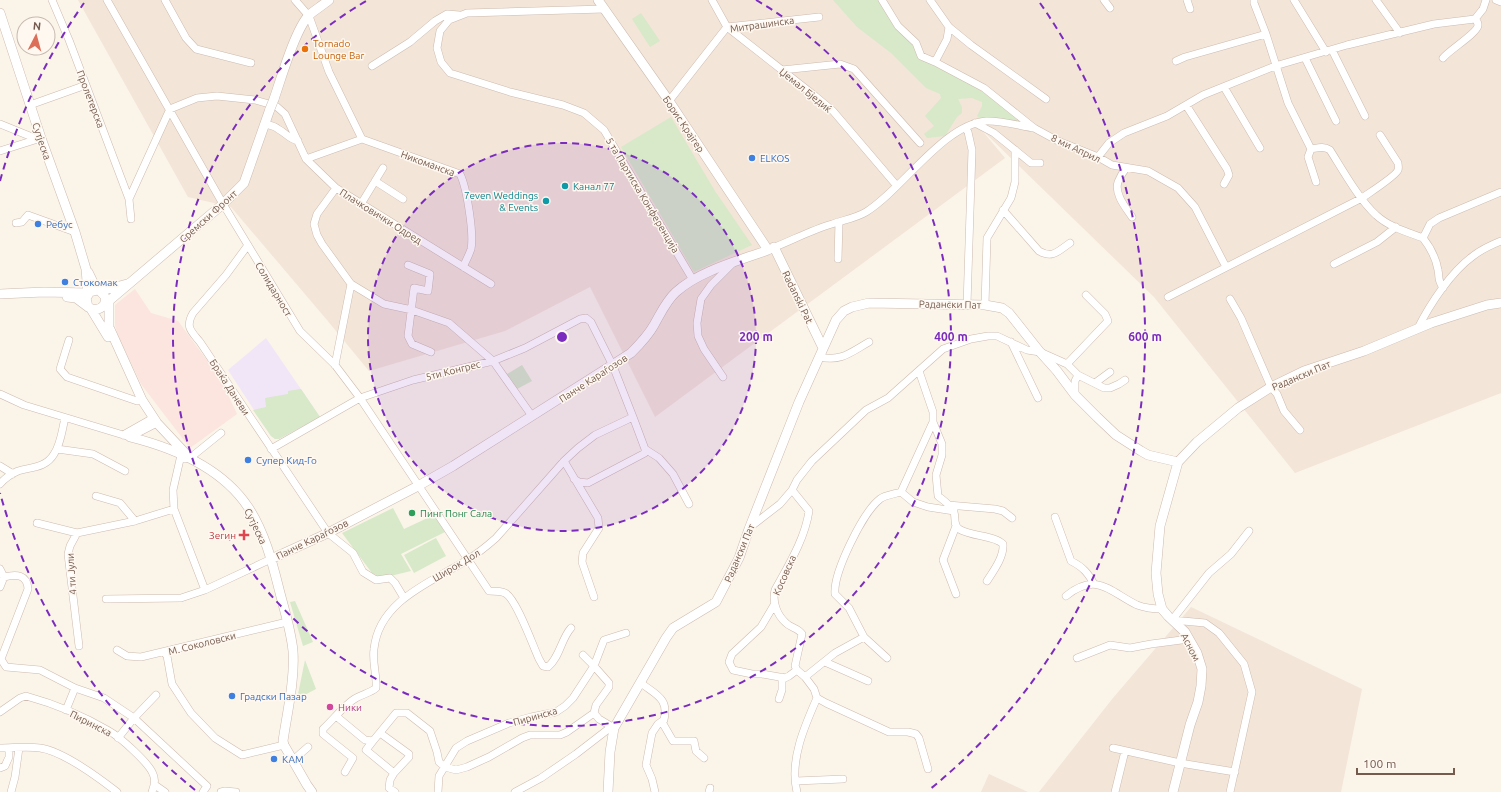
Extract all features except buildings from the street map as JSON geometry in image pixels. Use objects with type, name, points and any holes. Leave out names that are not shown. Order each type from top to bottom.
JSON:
[{"type":"street","name":"Пролетерска","points":[[52,0],[129,199],[131,219]]},
{"type":"street","name":"Солидарност","points":[[107,0],[223,204],[300,331],[335,365],[360,398],[489,591],[505,593],[512,600],[543,666],[548,667],[553,663],[566,633],[571,628]]},
{"type":"street","points":[[165,0],[186,38],[196,49],[251,63]]},
{"type":"street","points":[[295,0],[309,16],[329,72],[362,139],[306,159]]},
{"type":"street","points":[[309,16],[329,0]]},
{"type":"street","name":"Борис Крајгер","points":[[598,0],[771,248]]},
{"type":"street","name":"Џемал Бједиќ","points":[[712,0],[727,27],[833,111],[897,186]]},
{"type":"street","name":"8 ми Април","points":[[882,0],[898,26],[916,42],[921,56],[984,88],[1034,128],[1058,141],[1098,157],[1106,163],[1148,171],[1178,188],[1195,207],[1226,267]]},
{"type":"street","points":[[930,0],[949,27],[971,45],[1046,99]]},
{"type":"street","points":[[1104,0],[1110,8]]},
{"type":"street","points":[[1187,0],[1190,9]]},
{"type":"street","points":[[1254,0],[1288,103],[1311,149],[1308,157],[1316,182]]},
{"type":"street","points":[[1294,0],[1329,51],[1365,116]]},
{"type":"street","points":[[1376,0],[1400,33]]},
{"type":"street","points":[[1098,157],[1109,143],[1124,133],[1167,116],[1202,95],[1275,66],[1434,24],[1475,19],[1483,9],[1486,0]]},
{"type":"street","points":[[1496,0],[1501,2]]},
{"type":"street","name":"5 та Партиска Конференција","points":[[604,9],[467,13],[449,20],[440,31],[437,48],[441,62],[450,73],[510,92],[563,105],[584,113],[604,130],[693,280]]},
{"type":"street","name":"Сутјеска","points":[[0,13],[3,32],[30,105],[39,138],[75,232],[86,269]]},
{"type":"street","points":[[372,66],[410,42],[435,21],[447,14],[462,15]]},
{"type":"street","name":"Сремски Фронт","points":[[106,304],[223,204],[244,183],[296,37],[309,16]]},
{"type":"street","name":"Митрашинска","points":[[669,101],[727,27],[819,17]]},
{"type":"street","points":[[1443,58],[1474,32],[1478,26],[1475,19]]},
{"type":"street","points":[[935,62],[947,39],[949,27]]},
{"type":"street","points":[[1176,61],[1185,57],[1266,34]]},
{"type":"street","points":[[1304,58],[1336,121]]},
{"type":"street","points":[[782,70],[840,64],[854,69],[920,143]]},
{"type":"street","points":[[30,105],[86,85]]},
{"type":"street","points":[[1224,87],[1260,148]]},
{"type":"street","name":"Плачковички Одред","points":[[170,109],[206,96],[230,96],[270,103],[285,114],[306,159],[336,188],[491,284]]},
{"type":"street","points":[[1186,105],[1227,169],[1229,175],[1224,184]]},
{"type":"street","points":[[129,199],[170,109]]},
{"type":"street","points":[[967,304],[972,150],[968,132],[965,128],[975,123],[987,121],[1034,128]]},
{"type":"street","points":[[975,123],[994,134],[1031,163],[1040,163]]},
{"type":"street","points":[[0,124],[39,138]]},
{"type":"street","points":[[265,124],[277,128],[292,140],[298,141]]},
{"type":"street","name":"Панче Караѓозов","points":[[271,559],[328,533],[418,486],[453,466],[613,366],[631,354],[654,326],[664,306],[676,292],[693,280],[733,262],[852,218],[867,211],[897,186],[941,145],[965,128]]},
{"type":"street","points":[[1168,297],[1362,198],[1390,178],[1399,169],[1398,163],[1380,135]]},
{"type":"street","points":[[0,151],[39,138]]},
{"type":"street","name":"Никоманска","points":[[362,139],[460,174],[467,202],[472,243],[470,253],[463,267]]},
{"type":"street","points":[[1311,149],[1321,147],[1330,150],[1362,198],[1376,215],[1396,227],[1423,238],[1435,258],[1438,270],[1438,280],[1443,288]]},
{"type":"street","points":[[985,304],[987,238],[1011,198],[1015,182],[1015,150]]},
{"type":"street","points":[[362,204],[383,168]]},
{"type":"street","points":[[1126,168],[1117,183],[1120,199],[1132,217]]},
{"type":"street","points":[[375,181],[403,199]]},
{"type":"street","points":[[336,188],[317,214],[314,224],[317,236],[351,284],[384,304],[412,310],[449,323],[493,361],[532,416]]},
{"type":"street","points":[[1423,238],[1430,224],[1439,218],[1501,192]]},
{"type":"street","points":[[1003,210],[1039,251],[1046,255],[1052,255],[1070,243]]},
{"type":"street","points":[[16,223],[22,222],[28,214],[75,232]]},
{"type":"street","points":[[838,259],[839,222]]},
{"type":"street","points":[[1334,264],[1377,242],[1396,227]]},
{"type":"street","points":[[1418,328],[1443,288],[1472,256],[1501,241]]},
{"type":"street","name":"Браќа Даневи","points":[[248,245],[193,313],[189,326],[192,333],[200,342],[328,533],[353,553],[363,572],[376,580],[390,578],[395,583],[404,598]]},
{"type":"street","name":"Radanski Pat","points":[[771,248],[823,348]]},
{"type":"street","points":[[723,377],[704,349],[698,336],[697,323],[701,299],[711,285],[733,262]]},
{"type":"street","points":[[408,265],[430,274],[428,291],[414,288],[408,336],[412,344],[431,352]]},
{"type":"street","points":[[0,299],[22,296],[62,296],[76,298],[90,308],[99,310],[106,304],[106,298],[86,269]]},
{"type":"street","points":[[86,269],[88,293],[86,302],[90,308]]},
{"type":"street","points":[[0,294],[44,292],[88,293],[92,290],[100,291],[131,284]]},
{"type":"street","points":[[335,365],[351,284]]},
{"type":"street","points":[[1067,364],[1108,321],[1105,314],[1086,295]]},
{"type":"street","points":[[1230,299],[1241,318],[1271,387],[1277,394],[1284,411],[1300,430]]},
{"type":"street","name":"Радански Пат","points":[[608,792],[612,727],[641,683],[673,628],[716,602],[739,558],[799,402],[836,320],[844,311],[860,304],[985,304],[998,307],[1009,313],[1075,395],[1116,435],[1148,455],[1178,462],[1197,442],[1238,408],[1271,387],[1304,372],[1364,351],[1418,328],[1487,305],[1501,303]]},
{"type":"street","name":"Сутјеска","points":[[106,304],[109,327],[153,422]]},
{"type":"street","name":"Сутјеска","points":[[90,308],[104,329],[138,401],[179,459],[190,458],[208,468],[238,494],[254,518],[271,559],[293,651],[292,686],[283,741],[284,745]]},
{"type":"street","name":"5ти Конгрес","points":[[271,450],[360,398],[413,380],[493,361],[525,348],[580,319],[586,318],[591,322],[613,366]]},
{"type":"street","points":[[749,529],[780,504],[792,490],[797,480],[812,461],[866,410],[888,398],[925,364],[944,349],[971,339],[998,336],[1027,350],[1040,352],[1067,364],[1078,376],[1104,388],[1110,388],[1125,380]]},
{"type":"street","points":[[69,340],[60,369],[67,377],[138,401]]},
{"type":"street","points":[[820,357],[829,359],[841,358],[869,342]]},
{"type":"street","points":[[1011,342],[1038,398]]},
{"type":"street","points":[[613,366],[645,449],[659,458],[672,474],[690,504]]},
{"type":"street","points":[[919,371],[933,412],[933,422],[942,444],[942,455],[936,475],[938,496],[954,511],[956,526],[943,560],[956,594]]},
{"type":"street","points":[[1095,383],[1110,372]]},
{"type":"street","points":[[1075,395],[1075,381],[1078,376]]},
{"type":"street","points":[[0,395],[24,405],[65,418],[153,443],[179,459],[173,490],[174,509],[205,590]]},
{"type":"street","name":"Широк Дол","points":[[345,772],[353,758],[323,734],[324,729],[357,697],[376,688],[374,659],[376,638],[386,617],[394,607],[404,598],[425,584],[468,560],[496,538],[564,462],[595,435],[633,417]]},
{"type":"street","points":[[0,484],[6,477],[20,471],[41,466],[48,462],[57,449],[65,418]]},
{"type":"street","points":[[127,436],[153,422],[190,458],[221,433]]},
{"type":"street","points":[[901,492],[933,422]]},
{"type":"street","points":[[57,449],[94,454],[125,471]]},
{"type":"street","points":[[574,479],[580,482],[588,483],[640,456],[645,453],[645,449]]},
{"type":"street","points":[[564,462],[598,518],[599,528],[582,557],[582,562],[594,597]]},
{"type":"street","name":"Асном","points":[[1173,792],[1201,686],[1202,669],[1197,654],[1185,632],[1162,609],[1157,587],[1157,548],[1160,526],[1178,462]]},
{"type":"street","points":[[0,466],[13,474]]},
{"type":"street","name":"Косовска","points":[[792,490],[809,511],[808,518],[773,597],[774,605],[785,622],[799,630],[802,634],[795,666],[797,670]]},
{"type":"street","points":[[901,492],[914,502],[928,507],[954,511]]},
{"type":"street","points":[[887,658],[864,637],[849,608],[835,594],[834,588],[839,570],[862,520],[882,497],[901,492]]},
{"type":"street","points":[[96,496],[120,503],[135,521]]},
{"type":"street","points":[[948,505],[996,509],[1003,511],[1012,518]]},
{"type":"street","points":[[37,523],[76,533],[135,521],[174,509]]},
{"type":"street","points":[[1055,517],[1071,561],[1082,566],[1094,584]]},
{"type":"street","points":[[956,526],[977,536],[999,540],[1003,544],[1004,549],[999,562],[987,581]]},
{"type":"street","points":[[1172,620],[1209,573],[1231,554],[1249,531]]},
{"type":"street","name":"4 ти Јули","points":[[76,533],[68,554],[79,646]]},
{"type":"street","points":[[106,599],[181,598],[205,590],[271,559]]},
{"type":"street","points":[[0,569],[4,577],[0,587]]},
{"type":"street","points":[[4,577],[18,576],[24,578],[28,583],[28,589],[0,659],[6,667],[40,670],[75,688],[104,698],[134,718],[207,786],[203,792]]},
{"type":"street","points":[[1066,596],[1073,590],[1094,584],[1104,586],[1138,605],[1162,609]]},
{"type":"street","points":[[774,605],[760,627],[732,654],[729,662],[733,670],[782,678],[787,678],[797,670],[805,677],[814,689],[817,698],[800,742],[796,762],[797,792]]},
{"type":"street","points":[[1172,620],[1205,623],[1219,633],[1244,664],[1252,692],[1230,792]]},
{"type":"street","name":"М. Соколовски","points":[[117,650],[127,656],[141,657],[287,622]]},
{"type":"street","name":"Пиринска","points":[[438,792],[439,776],[456,748],[466,741],[509,723],[556,712],[565,706],[573,698],[594,666],[604,640],[626,633]]},
{"type":"street","points":[[805,677],[835,653],[864,637]]},
{"type":"street","points":[[1078,658],[1110,645],[1130,648],[1189,639]]},
{"type":"street","points":[[164,652],[168,656],[172,684],[191,713],[216,738],[242,755],[284,745],[292,761],[312,792]]},
{"type":"street","points":[[394,773],[366,750],[396,713],[407,713],[430,731],[439,762],[445,767],[456,770],[467,767],[489,757],[530,735],[560,735],[582,723],[594,713],[596,705],[609,686],[609,683],[583,655]]},
{"type":"street","points":[[825,662],[868,681]]},
{"type":"street","points":[[779,699],[782,690],[782,678]]},
{"type":"street","points":[[641,683],[664,701],[666,710],[664,720],[652,733],[646,765],[652,779],[655,792]]},
{"type":"street","points":[[66,710],[75,688]]},
{"type":"street","points":[[118,738],[134,718],[156,695]]},
{"type":"street","name":"Пиринска","points":[[0,712],[20,698],[26,696],[66,710],[111,732],[138,755],[154,774],[153,789]]},
{"type":"street","points":[[817,698],[845,713],[870,722],[889,732],[908,732],[916,734],[919,738],[928,769]]},
{"type":"street","points":[[515,792],[541,778],[612,727],[599,719],[594,713]]},
{"type":"street","points":[[336,716],[366,740],[373,741]]},
{"type":"street","points":[[662,722],[673,741],[694,741],[696,751],[704,758]]},
{"type":"street","points":[[380,733],[409,754],[409,757],[394,773],[390,780],[389,788],[395,792]]},
{"type":"street","points":[[0,748],[38,747],[47,749],[61,755],[98,778],[117,792]]},
{"type":"street","points":[[0,768],[5,766],[8,762],[10,748]]},
{"type":"street","points":[[11,792],[15,778],[19,748]]},
{"type":"street","points":[[292,761],[308,748]]},
{"type":"street","points":[[1113,748],[1180,763],[1235,772]]},
{"type":"street","points":[[1115,792],[1124,751]]},
{"type":"street","points":[[796,781],[843,779]]},
{"type":"street","points":[[153,789],[165,792]]},
{"type":"street","points":[[221,792],[235,792]]},
{"type":"shaded area","points":[[78,0],[1501,0],[1501,393],[1295,473],[1154,297],[980,128],[1005,158],[655,417],[590,287],[505,331],[369,371],[231,207],[188,197]]},
{"type":"shaded area","points":[[135,289],[151,313],[178,321],[220,378],[237,414],[190,448],[141,384],[118,336],[115,325],[115,305]]},
{"type":"shaded area","points":[[266,338],[320,417],[279,439],[275,439],[271,436],[228,370]]},
{"type":"shaded area","points":[[1191,607],[1362,689],[1341,792],[1039,792],[1113,698]]},
{"type":"shaded area","points":[[989,774],[1028,792],[981,792]]},
{"type":"green space","points":[[833,0],[879,0],[914,46],[921,59],[972,85],[1000,103],[1021,121],[980,119],[977,116],[982,106],[982,102],[972,98],[958,99],[962,107],[962,113],[957,117],[945,136],[927,138],[924,134],[934,126],[925,116],[941,98],[940,94],[926,88],[891,53],[857,27]]},
{"type":"green space","points":[[641,13],[660,41],[650,47],[632,19]]},
{"type":"green space","points":[[671,117],[715,191],[752,245],[694,272],[621,147]]},
{"type":"green space","points":[[522,365],[532,381],[517,389],[507,374]]},
{"type":"green space","points":[[301,389],[320,417],[279,439],[275,439],[271,436],[253,410],[266,407],[265,398],[288,394],[288,391]]},
{"type":"green space","points":[[393,508],[404,529],[434,515],[445,532],[401,554],[411,571],[382,578],[372,573],[342,533]]},
{"type":"green space","points":[[436,538],[446,556],[414,573],[404,555]]},
{"type":"green space","points":[[295,601],[313,642],[303,646],[290,602]]},
{"type":"green space","points":[[305,660],[316,689],[297,699]]},
{"type":"place","name":"Tornado Lounge Bar","points":[[305,49]]},
{"type":"place","name":"ELKOS","points":[[752,158]]},
{"type":"place","name":"Канал 77","points":[[565,186]]},
{"type":"place","name":"7even Weddings & Events","points":[[546,201]]},
{"type":"place","name":"Ребус","points":[[38,224]]},
{"type":"place","name":"Стокомак","points":[[65,282]]},
{"type":"place","name":"Супер Кид-Го","points":[[248,460]]},
{"type":"place","name":"Пинг Понг Сала","points":[[412,513]]},
{"type":"place","name":"Зегин","points":[[244,535]]},
{"type":"place","name":"Градски Пазар","points":[[232,696]]},
{"type":"place","name":"Ники","points":[[330,707]]},
{"type":"place","name":"КАМ","points":[[274,759]]}]
